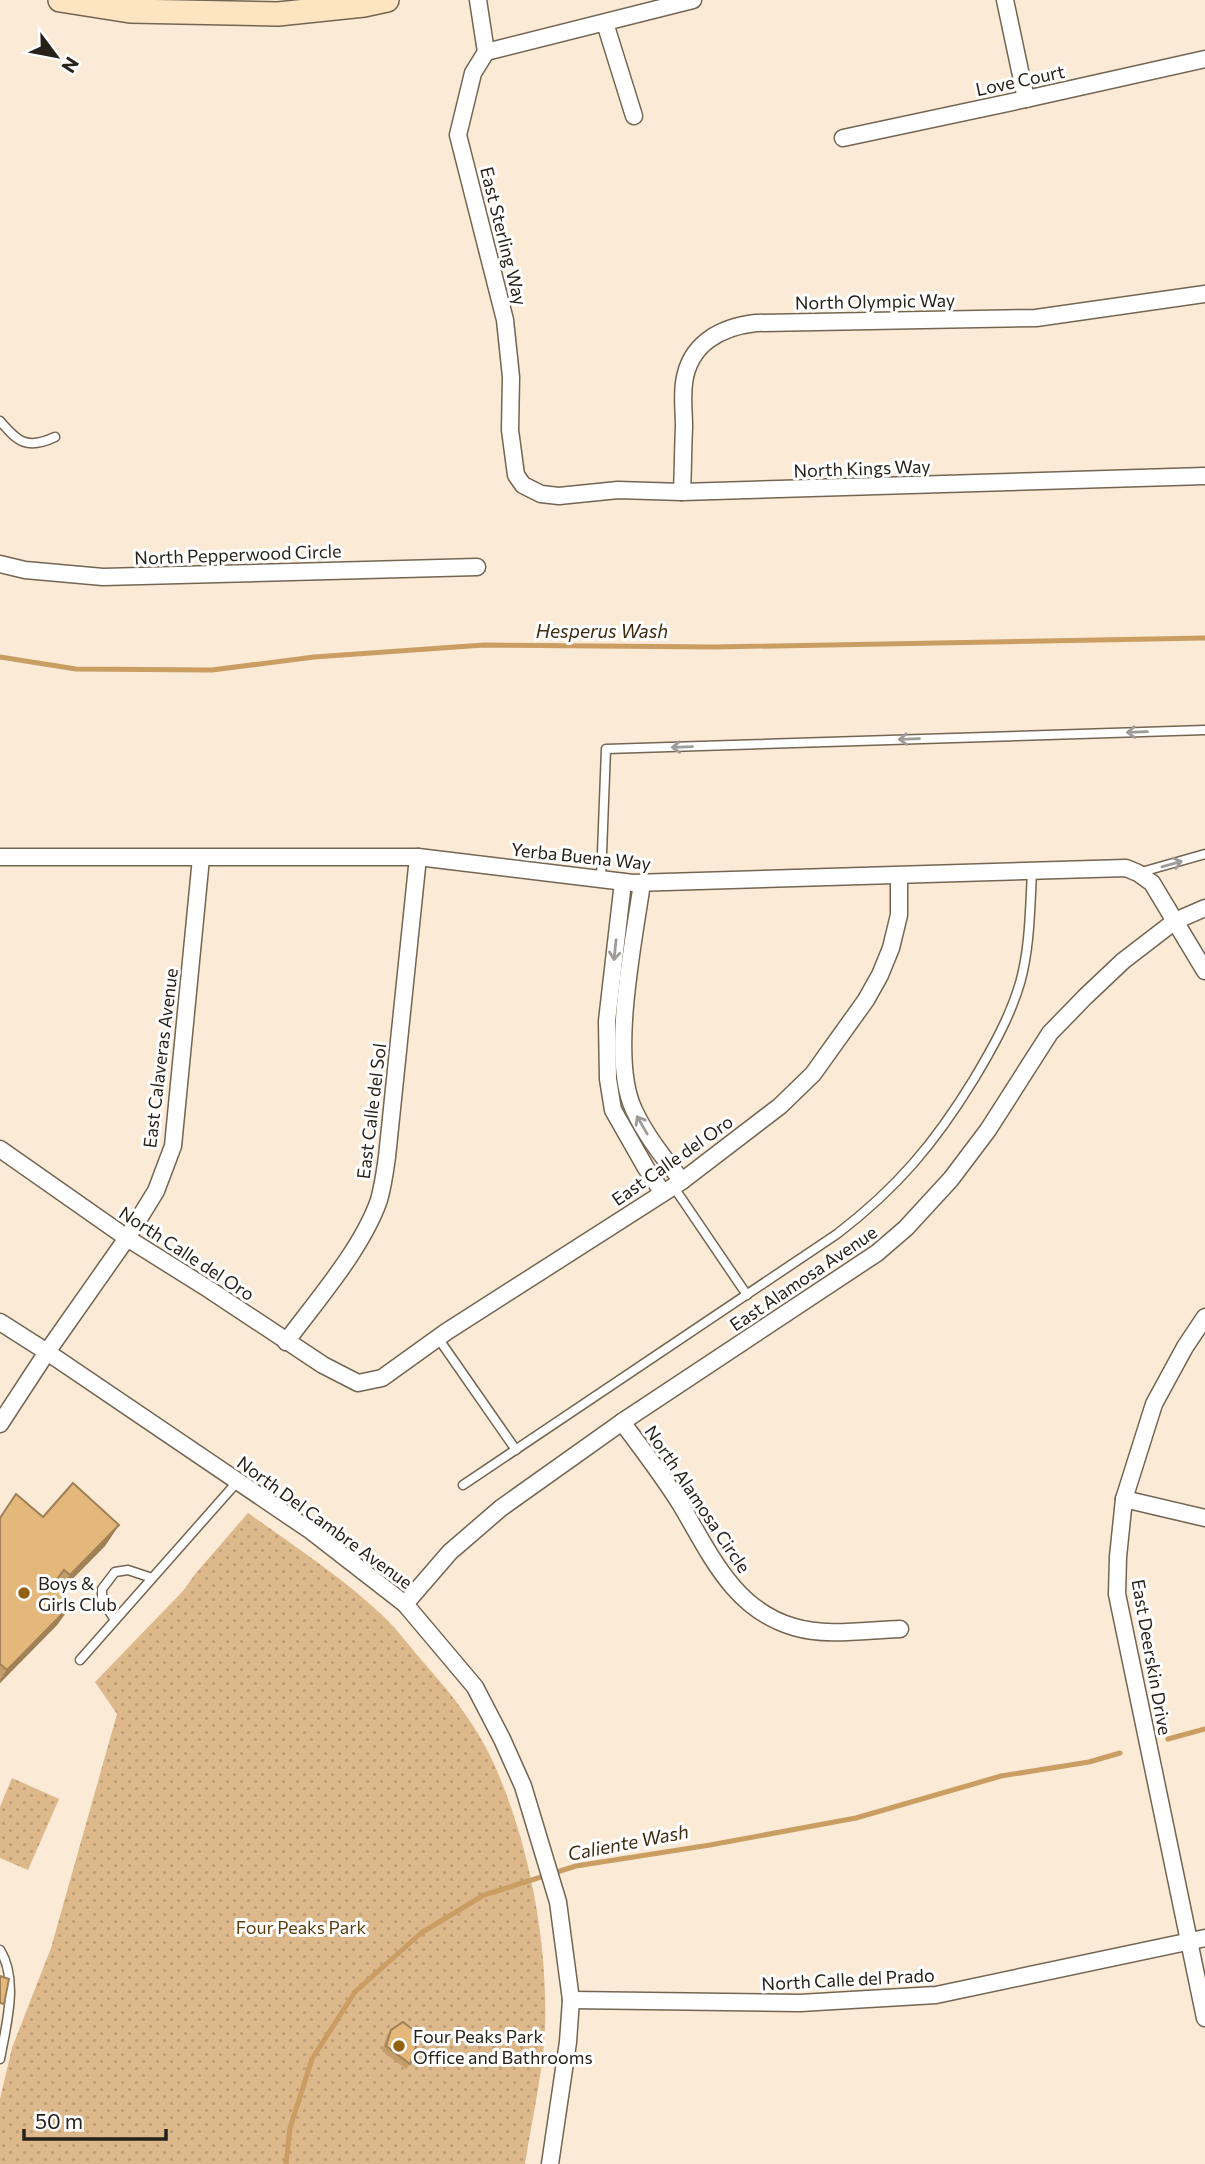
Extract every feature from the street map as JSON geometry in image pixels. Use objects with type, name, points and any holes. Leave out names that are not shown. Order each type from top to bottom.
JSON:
[{"type":"main road","points":[[60,0],[131,11],[278,14],[387,0]]},
{"type":"street","points":[[478,0],[486,52],[694,0]]},
{"type":"street","points":[[1005,0],[1026,99]]},
{"type":"street","points":[[605,23],[634,116]]},
{"type":"street","name":"East Sterling Way","points":[[486,52],[473,73],[458,135],[505,320],[511,377],[510,430],[513,463],[516,475],[523,485]]},
{"type":"street","name":"Love Court","points":[[843,138],[1205,59]]},
{"type":"street","name":"North Olympic Way","points":[[682,492],[682,397],[686,370],[708,339],[726,328],[756,323],[1036,318],[1205,294]]},
{"type":"street","name":"North Kings Way","points":[[523,485],[541,494],[559,496],[618,490],[682,492],[1205,476]]},
{"type":"street","name":"North Pepperwood Circle","points":[[0,564],[25,570],[103,577],[477,567]]},
{"type":"street","name":"Yerba Buena Way","points":[[0,857],[418,857],[642,883],[1126,868],[1138,873]]},
{"type":"street","name":"East Calle del Sol","points":[[286,1342],[359,1240],[379,1200],[387,1157],[418,857]]},
{"type":"street","name":"East Calaveras Avenue","points":[[0,1424],[127,1238],[156,1191],[173,1146],[201,858]]},
{"type":"street","points":[[1138,873],[1152,883],[1205,971]]},
{"type":"street","name":"East Calle del Oro","points":[[358,1382],[382,1378],[438,1338],[673,1187],[780,1106],[813,1074],[841,1037],[880,975],[891,948],[899,915],[898,877]]},
{"type":"street","points":[[623,882],[607,1021],[608,1079],[613,1110],[646,1168],[673,1187]]},
{"type":"street","points":[[642,883],[624,1021],[624,1075],[632,1108],[673,1187]]},
{"type":"street","name":"East Alamosa Avenue","points":[[405,1604],[450,1552],[501,1508],[622,1422],[847,1275],[906,1228],[951,1178],[988,1130],[1050,1033],[1123,961],[1175,921],[1205,908]]},
{"type":"street","name":"North Calle del Oro","points":[[0,1149],[127,1238],[286,1342],[323,1365],[358,1382]]},
{"type":"street","name":"East Deerskin Drive","points":[[1205,1317],[1154,1404],[1124,1499],[1117,1594],[1197,1940],[1205,2018]]},
{"type":"street","name":"North Del Cambre Avenue","points":[[0,1322],[311,1531],[405,1604],[475,1687],[523,1786],[558,1902],[571,2000],[568,2042],[550,2164]]},
{"type":"street","name":"North Alamosa Circle","points":[[622,1422],[680,1503],[705,1548],[729,1582],[752,1607],[792,1627],[813,1632],[900,1629]]},
{"type":"street","points":[[1124,1499],[1205,1518]]},
{"type":"street","name":"North Calle del Prado","points":[[571,2000],[800,2003],[936,1995],[1197,1940]]},
{"type":"lane","points":[[0,421],[10,433],[29,444],[45,442],[55,437]]},
{"type":"lane","points":[[601,879],[606,749],[1205,730]]},
{"type":"lane","points":[[1138,873],[1205,855]]},
{"type":"lane","points":[[463,1485],[837,1234],[867,1212],[914,1165],[957,1107],[990,1053],[1016,997],[1026,954],[1032,872]]},
{"type":"lane","points":[[673,1187],[747,1295]]},
{"type":"lane","points":[[438,1338],[516,1450]]},
{"type":"lane","points":[[80,1660],[238,1482]]},
{"type":"lane","points":[[115,1620],[102,1600],[102,1589],[115,1573],[128,1570],[152,1578]]},
{"type":"lane","points":[[0,1950],[6,1959],[10,2001],[0,2059]]},
{"type":"green space","name":"Four Peaks Park","points":[[248,1513],[334,1575],[388,1621],[460,1707],[479,1734],[494,1764],[526,1859],[534,1893],[543,1961],[544,2045],[525,2164],[0,2164],[0,2099],[12,2048],[51,1948],[117,1714],[95,1682],[183,1591]]},
{"type":"green space","points":[[12,1778],[59,1799],[28,1870],[0,1858],[0,1807]]},
{"type":"building","name":"Boys & Girls Club","points":[[73,1483],[119,1525],[70,1575],[64,1570],[54,1583],[72,1604],[7,1670],[0,1664],[0,1518],[16,1494],[43,1517]]},
{"type":"building","points":[[0,1976],[9,1979],[4,2004],[0,2003]]},
{"type":"building","name":"Four Peaks Park Office and Bathrooms","points":[[403,2022],[420,2035],[410,2064],[386,2046],[391,2030]]},
{"type":"waterway","name":"Hesperus Wash","points":[[0,657],[76,669],[212,670],[314,657],[484,645],[715,647],[1205,638]]},
{"type":"waterway","name":"Caliente Wash","points":[[1168,1739],[1205,1729]]},
{"type":"waterway","name":"Caliente Wash","points":[[286,2164],[290,2128],[312,2059],[355,1992],[421,1933],[484,1895],[576,1866],[856,1818],[1001,1776],[1089,1762],[1120,1753]]},
{"type":"place","name":"Boys & Girls Club","points":[[24,1593]]},
{"type":"place","name":"Four Peaks Park Office and Bathrooms","points":[[399,2046]]}]
